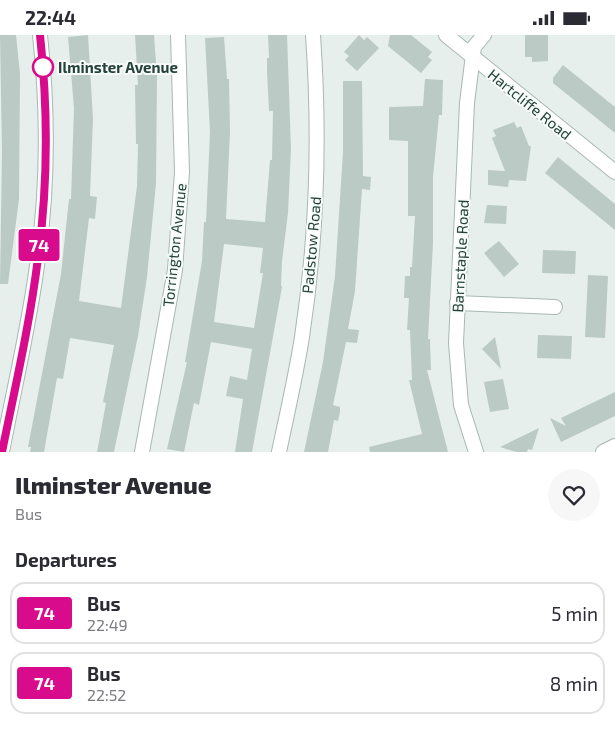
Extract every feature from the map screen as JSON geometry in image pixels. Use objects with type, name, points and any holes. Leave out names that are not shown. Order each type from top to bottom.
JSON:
[{"type":"street","points":[[2,452],[38,257],[45,155],[43,66],[40,35]]},
{"type":"street","name":"Torrington Avenue","points":[[142,452],[175,270],[182,172],[178,35]]},
{"type":"street","name":"Padstow Road","points":[[279,452],[302,337],[315,204],[316,81],[313,35]]},
{"type":"street","name":"Hartcliffe Road","points":[[446,35],[615,172]]},
{"type":"street","name":"Barnstaple Road","points":[[476,452],[466,423],[458,388],[457,303],[467,103],[474,47],[484,35]]},
{"type":"street","points":[[457,303],[555,307]]},
{"type":"street","points":[[603,452],[615,446]]},
{"type":"building","points":[[0,35],[16,35],[20,74],[19,199],[8,284],[0,284],[2,152]]},
{"type":"building","points":[[88,35],[93,119],[90,196],[97,197],[95,219],[89,218],[79,301],[121,308],[137,186],[138,144],[136,144],[135,85],[138,85],[135,35],[154,35],[157,77],[156,183],[147,277],[138,336],[114,452],[97,452],[106,403],[103,402],[114,345],[70,338],[63,379],[57,378],[44,452],[30,452],[31,447],[28,447],[61,274],[69,199],[71,199],[74,108],[68,37]]},
{"type":"building","points":[[268,35],[287,35],[291,149],[288,213],[282,261],[282,287],[252,452],[235,452],[243,399],[226,396],[230,376],[247,380],[252,349],[211,342],[199,405],[194,403],[184,452],[167,449],[187,362],[185,362],[202,261],[204,222],[206,222],[210,132],[205,38],[224,37],[227,79],[229,79],[230,132],[226,219],[265,222],[270,160],[272,160],[273,111],[269,111],[267,58],[269,58]],"holes":[[[224,244],[263,248],[260,273],[263,273],[254,328],[214,322]]]},
{"type":"building","points":[[359,35],[364,40],[367,37],[379,48],[357,71],[345,60],[349,56],[344,52]]},
{"type":"building","points":[[390,35],[411,35],[432,52],[428,57],[432,60],[421,73],[388,46]]},
{"type":"building","points":[[525,35],[548,35],[548,61],[532,62],[532,57],[525,57]]},
{"type":"building","points":[[563,65],[615,107],[615,133],[553,83],[553,78]]},
{"type":"building","points":[[425,79],[443,80],[442,115],[439,115],[433,177],[433,243],[428,339],[430,339],[431,370],[427,370],[448,452],[370,452],[369,447],[422,434],[409,380],[412,380],[410,330],[407,330],[409,298],[404,298],[405,276],[410,276],[410,267],[412,267],[415,216],[408,216],[408,141],[389,140],[389,107],[423,106]]},
{"type":"building","points":[[343,81],[362,81],[363,176],[371,177],[370,190],[362,189],[355,291],[348,329],[359,330],[357,343],[346,342],[333,405],[340,407],[340,412],[338,421],[334,420],[328,452],[304,452],[323,362],[335,276],[343,152]]},
{"type":"building","points":[[514,122],[517,128],[521,126],[529,146],[531,146],[526,181],[509,180],[508,187],[488,185],[488,170],[505,171],[492,138],[496,136],[493,130]]},
{"type":"building","points":[[558,157],[615,204],[615,230],[545,173]]},
{"type":"building","points":[[487,205],[507,206],[506,224],[484,223]]},
{"type":"building","points":[[499,241],[519,264],[504,277],[484,253]]},
{"type":"building","points":[[543,250],[576,251],[575,274],[542,273]]},
{"type":"building","points":[[588,275],[608,276],[605,338],[585,337]]},
{"type":"building","points":[[538,335],[572,336],[571,359],[537,358]]},
{"type":"building","points":[[495,337],[501,369],[482,349]]},
{"type":"building","points":[[503,379],[509,409],[490,412],[484,382]]},
{"type":"building","points":[[615,392],[615,416],[561,442],[550,418],[566,426],[561,418]]},
{"type":"building","points":[[539,428],[532,450],[516,452],[500,447]]},
{"type":"bus line","name":"74","points":[[2,452],[27,328],[38,257],[45,155],[45,112],[40,35]]},
{"type":"place","name":"Ilminster Avenue","points":[[43,67]]}]
